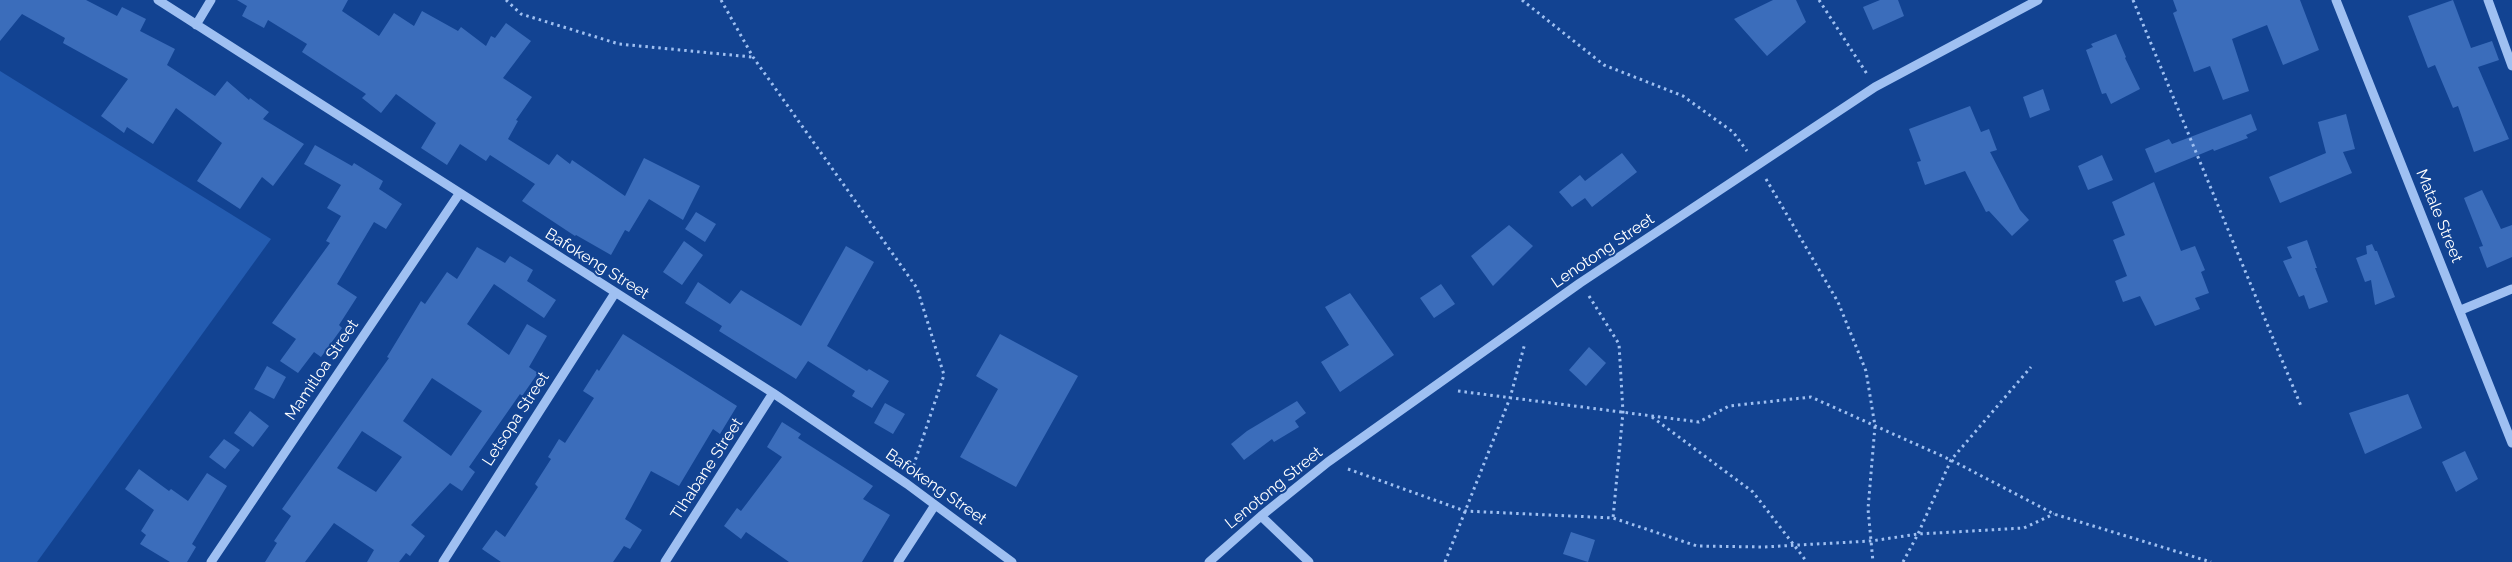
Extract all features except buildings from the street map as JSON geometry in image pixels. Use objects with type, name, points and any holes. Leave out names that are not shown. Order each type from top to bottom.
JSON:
[{"type":"street","name":"Bafokeng Street","points":[[158,0],[773,393],[908,484],[996,548],[1012,562]]},
{"type":"street","points":[[196,25],[211,0]]},
{"type":"street","name":"Lenotong Street","points":[[1209,562],[1261,516],[1328,462],[1435,388],[1580,283],[1758,166],[1820,121],[1875,87],[2038,0]]},
{"type":"street","name":"Matale Street","points":[[2336,0],[2512,443]]},
{"type":"street","points":[[2488,0],[2512,66]]},
{"type":"street","name":"Mamitloa Street","points":[[211,562],[459,194]]},
{"type":"street","points":[[2460,310],[2512,289]]},
{"type":"street","name":"Letsopa Street","points":[[443,562],[614,293]]},
{"type":"street","name":"Tlhabane Street","points":[[665,562],[773,393]]},
{"type":"street","points":[[898,562],[935,505]]},
{"type":"street","points":[[1261,516],[1309,562]]},
{"type":"path","points":[[506,0],[521,14],[620,44],[753,57]]},
{"type":"path","points":[[721,0],[753,57],[917,288],[944,375],[908,484]]},
{"type":"path","points":[[1522,0],[1604,65],[1683,96],[1733,132],[1758,166],[1838,302],[1866,371],[1875,426],[1868,509],[1873,562]]},
{"type":"path","points":[[1820,0],[1875,87]]},
{"type":"path","points":[[2132,0],[2300,406]]},
{"type":"path","points":[[1580,283],[1619,344],[1623,412],[1613,518]]},
{"type":"path","points":[[1445,562],[1510,398],[1531,318]]},
{"type":"path","points":[[1903,562],[1918,534],[1951,460],[2031,367]]},
{"type":"path","points":[[1435,388],[1699,422],[1729,406],[1811,397],[1951,460],[2054,514],[2211,562]]},
{"type":"path","points":[[1652,416],[1753,492],[1807,562]]},
{"type":"path","points":[[1328,462],[1465,511],[1613,518],[1697,546],[1763,547],[1871,541],[1918,534],[2024,528],[2054,514]]},
{"type":"shaded area","points":[[0,71],[271,239],[37,562],[0,562]]}]
